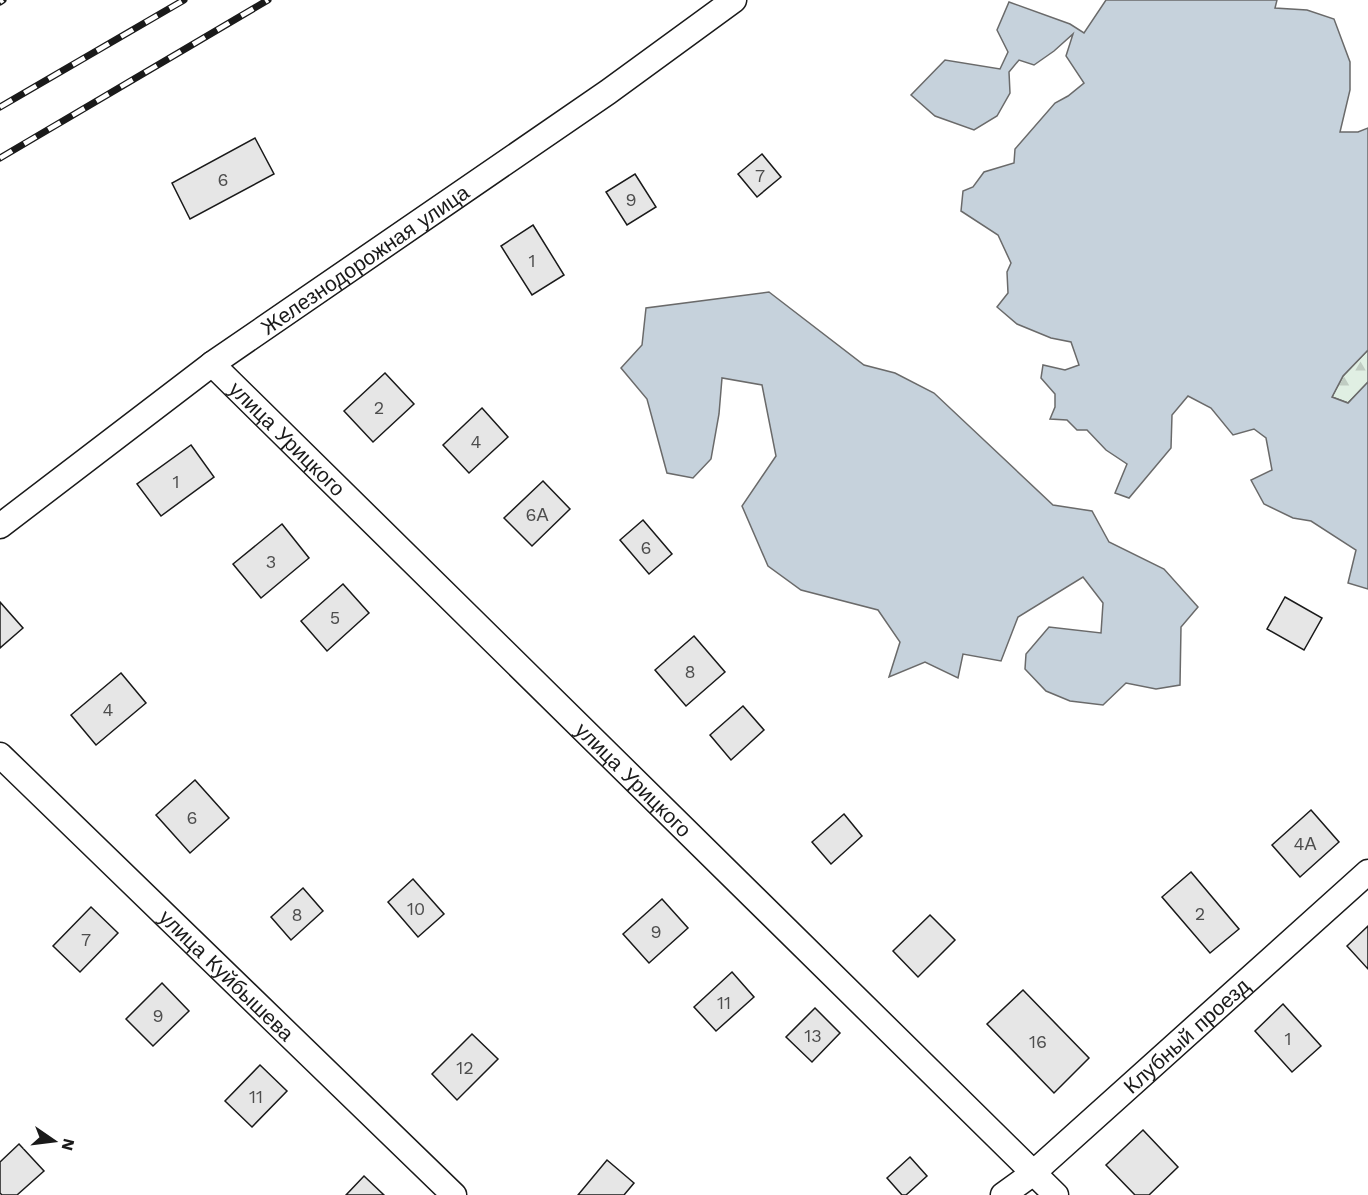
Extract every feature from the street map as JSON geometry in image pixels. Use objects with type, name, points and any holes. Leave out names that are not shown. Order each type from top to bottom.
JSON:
[{"type":"street","name":"Железнодорожная улица","points":[[0,526],[212,364],[608,92],[734,0]]},
{"type":"street","name":"улица Урицкого","points":[[212,364],[1032,1174],[1056,1195]]},
{"type":"street","name":"улица Куйбышева","points":[[0,755],[454,1195]]},
{"type":"street","name":"Клубный проезд","points":[[1003,1195],[1032,1174],[1368,872]]},
{"type":"green space","points":[[1368,350],[1368,382],[1348,403],[1332,397],[1343,376]]},
{"type":"shaded area","points":[[1106,0],[1277,0],[1275,8],[1307,10],[1334,19],[1350,62],[1350,90],[1340,132],[1358,132],[1368,128],[1368,350],[1343,376],[1332,397],[1348,403],[1368,382],[1368,589],[1348,583],[1356,550],[1311,521],[1293,518],[1264,504],[1251,480],[1272,470],[1266,438],[1254,429],[1233,435],[1211,408],[1188,396],[1172,415],[1171,448],[1129,498],[1115,493],[1127,464],[1106,450],[1087,430],[1077,430],[1067,420],[1050,419],[1055,407],[1055,394],[1041,378],[1043,365],[1065,370],[1079,365],[1071,342],[1051,338],[1017,324],[997,307],[1008,293],[1007,272],[1011,263],[998,235],[961,211],[963,191],[973,187],[984,172],[1014,163],[1015,149],[1055,103],[1084,83],[1066,56],[1073,34],[1034,65],[1019,60],[1009,72],[1010,93],[997,116],[974,130],[935,116],[911,95],[945,60],[1000,69],[1008,52],[997,30],[1009,2],[1070,24],[1084,33]]},
{"type":"shaded area","points":[[769,292],[864,365],[895,373],[934,393],[1053,505],[1092,511],[1109,542],[1164,569],[1198,607],[1181,627],[1180,685],[1156,689],[1126,683],[1103,705],[1070,701],[1046,691],[1025,669],[1026,654],[1049,627],[1101,633],[1103,603],[1083,577],[1018,617],[1001,661],[963,654],[958,678],[925,662],[889,677],[900,642],[878,610],[801,590],[768,566],[742,506],[776,456],[762,385],[722,378],[719,414],[711,459],[693,478],[667,473],[647,399],[621,368],[642,345],[646,308]]},
{"type":"building","points":[[255,138],[274,174],[190,219],[172,183]]},
{"type":"building","points":[[762,154],[781,177],[757,197],[738,174]]},
{"type":"building","points":[[635,174],[656,207],[627,225],[606,192]]},
{"type":"building","points":[[533,225],[564,275],[532,295],[501,246]]},
{"type":"building","points":[[385,373],[414,404],[373,442],[344,411]]},
{"type":"building","points":[[482,408],[508,437],[469,473],[443,445]]},
{"type":"building","points":[[191,445],[214,477],[161,516],[137,484]]},
{"type":"building","points":[[543,481],[570,509],[532,546],[504,518]]},
{"type":"building","points":[[643,520],[672,554],[649,574],[620,540]]},
{"type":"building","points":[[282,524],[309,558],[261,598],[233,564]]},
{"type":"building","points":[[343,584],[369,613],[327,651],[301,621]]},
{"type":"building","points":[[1285,597],[1322,618],[1304,650],[1267,629]]},
{"type":"building","points":[[0,602],[23,628],[0,648]]},
{"type":"building","points":[[694,636],[725,672],[686,706],[655,670]]},
{"type":"building","points":[[121,673],[146,703],[96,745],[71,715]]},
{"type":"building","points":[[743,706],[764,730],[731,760],[710,735]]},
{"type":"building","points":[[195,780],[229,818],[190,853],[156,815]]},
{"type":"building","points":[[1311,810],[1339,842],[1300,877],[1272,845]]},
{"type":"building","points":[[844,814],[862,836],[831,864],[812,842]]},
{"type":"building","points":[[1191,872],[1239,929],[1210,953],[1162,897]]},
{"type":"building","points":[[413,879],[444,914],[418,937],[388,902]]},
{"type":"building","points":[[303,888],[323,911],[291,940],[271,917]]},
{"type":"building","points":[[662,899],[688,928],[649,963],[623,934]]},
{"type":"building","points":[[91,907],[118,933],[80,972],[53,946]]},
{"type":"building","points":[[930,915],[955,940],[918,977],[893,951]]},
{"type":"building","points":[[1368,926],[1368,969],[1347,946]]},
{"type":"building","points":[[732,972],[754,997],[716,1031],[694,1007]]},
{"type":"building","points":[[162,983],[189,1011],[153,1046],[126,1019]]},
{"type":"building","points":[[1023,990],[1089,1058],[1054,1093],[987,1024]]},
{"type":"building","points":[[1283,1004],[1321,1046],[1292,1072],[1255,1031]]},
{"type":"building","points":[[815,1008],[840,1033],[812,1062],[786,1037]]},
{"type":"building","points":[[472,1034],[498,1059],[457,1100],[432,1074]]},
{"type":"building","points":[[260,1065],[287,1091],[252,1127],[225,1101]]},
{"type":"building","points":[[1143,1130],[1178,1167],[1149,1195],[1135,1195],[1106,1165]]},
{"type":"building","points":[[19,1144],[44,1171],[17,1195],[2,1195],[0,1193],[0,1162]]},
{"type":"building","points":[[910,1157],[927,1176],[906,1195],[902,1195],[887,1178]]},
{"type":"building","points":[[607,1160],[634,1183],[624,1195],[578,1195]]},
{"type":"building","points":[[364,1176],[384,1195],[346,1195]]},
{"type":"railway","points":[[0,107],[184,0]]},
{"type":"railway","points":[[0,158],[268,0]]}]
